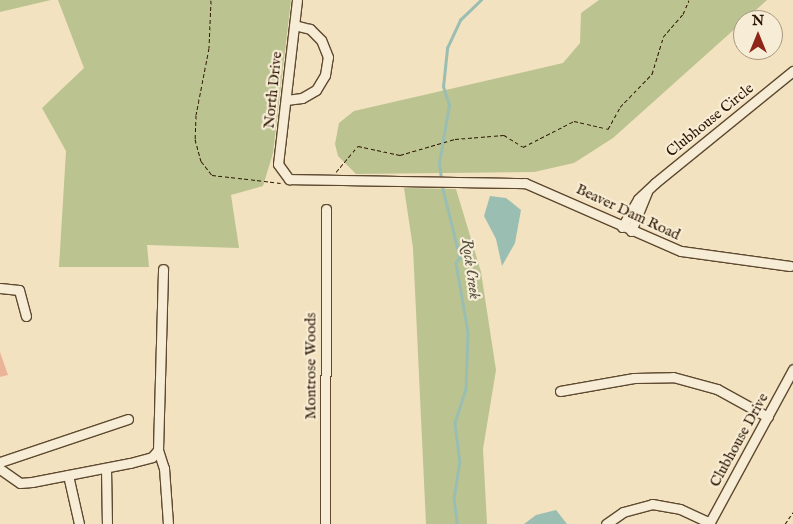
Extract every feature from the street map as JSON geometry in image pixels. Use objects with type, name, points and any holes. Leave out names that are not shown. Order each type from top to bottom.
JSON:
[{"type":"street","name":"North Drive","points":[[297,0],[278,164],[281,173],[289,180],[330,180]]},
{"type":"street","points":[[286,100],[302,98],[316,90],[325,75],[328,57],[321,40],[310,29],[294,25]]},
{"type":"street","name":"Clubhouse Circle","points":[[622,227],[638,199],[793,71]]},
{"type":"street","name":"Beaver Dam Road","points":[[330,180],[455,180],[525,183],[631,231],[702,256],[792,267]]},
{"type":"street","name":"Clubhouse Circle","points":[[631,231],[647,192]]},
{"type":"street","name":"Montrose Woods","points":[[324,524],[326,209]]},
{"type":"street","points":[[163,269],[158,450],[164,468],[168,524]]},
{"type":"street","points":[[0,288],[19,290],[26,316]]},
{"type":"street","name":"Clubhouse Drive","points":[[709,523],[793,369]]},
{"type":"street","points":[[560,391],[634,378],[673,377],[718,390],[768,417]]},
{"type":"street","points":[[0,462],[128,419]]},
{"type":"street","points":[[0,469],[20,483],[106,468],[152,457],[158,450]]},
{"type":"street","points":[[106,468],[107,524]]},
{"type":"street","points":[[68,475],[79,524]]},
{"type":"street","points":[[606,524],[623,512],[652,504],[680,509],[709,523]]},
{"type":"path","points":[[211,0],[209,48],[197,107],[195,139],[205,171],[234,178]]},
{"type":"path","points":[[330,180],[358,146],[408,153],[455,139],[504,135],[523,147],[574,121],[608,129],[620,107],[652,74],[663,37],[683,14],[688,0]]},
{"type":"path","points":[[785,524],[793,512]]},
{"type":"green space","points":[[0,0],[51,0],[0,12]]},
{"type":"green space","points":[[58,0],[291,0],[273,153],[263,186],[231,195],[239,248],[147,245],[149,267],[59,267],[66,151],[42,108],[84,68]]},
{"type":"green space","points":[[599,0],[767,0],[756,10],[733,10],[733,30],[613,138],[574,163],[534,172],[356,174],[338,156],[335,144],[339,123],[354,111],[563,63],[580,43],[581,13]]},
{"type":"green space","points":[[404,188],[456,189],[481,272],[496,370],[483,449],[487,524],[426,524],[413,248]]},
{"type":"water","points":[[490,196],[506,198],[521,210],[515,243],[502,266],[496,239],[484,216]]},
{"type":"water","points":[[556,510],[567,524],[524,524],[536,515]]},
{"type":"building","points":[[0,352],[8,375],[0,377]]},
{"type":"waterway","name":"Rock Creek","points":[[441,179],[439,163],[449,105],[443,87],[447,48],[460,20],[481,0]]},
{"type":"waterway","name":"Rock Creek","points":[[442,185],[460,258],[456,263],[468,332],[466,389],[455,423],[460,461],[454,498],[457,524]]}]
